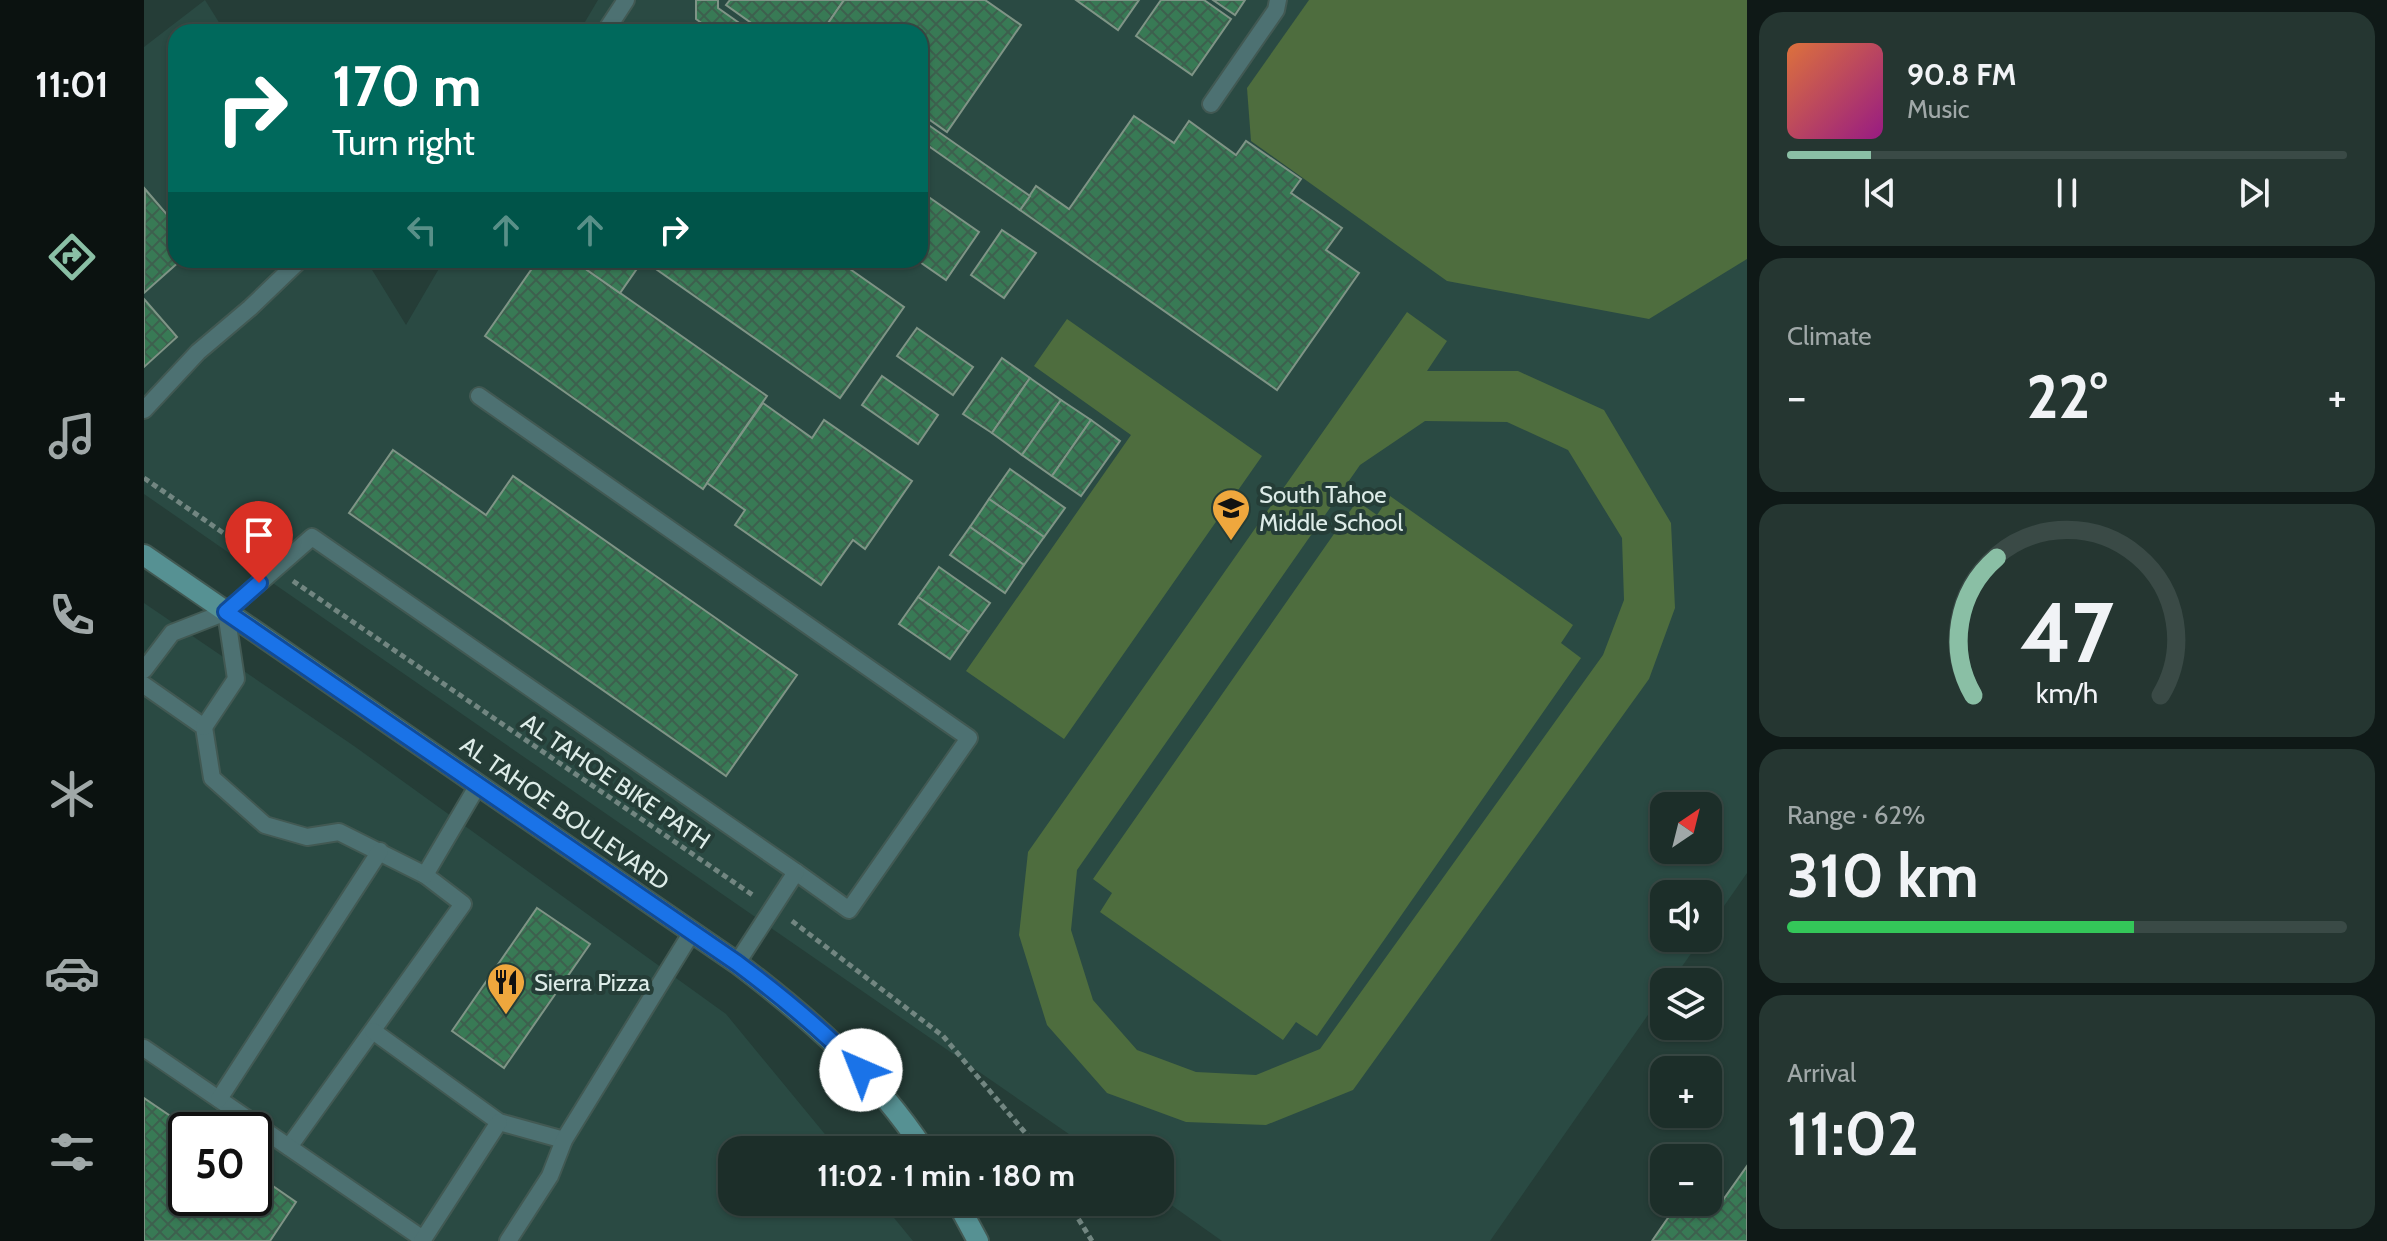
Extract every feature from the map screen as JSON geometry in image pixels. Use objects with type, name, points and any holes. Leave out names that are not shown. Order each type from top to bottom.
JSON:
[{"type":"main road","name":"AL TAHOE BOULEVARD","points":[[144,555],[737,963],[831,1039],[876,1086],[914,1136]]},
{"type":"main road","points":[[965,1216],[978,1241]]},
{"type":"lane","points":[[610,24],[626,0]]},
{"type":"lane","points":[[1211,104],[1276,10],[1278,0]]},
{"type":"lane","points":[[144,410],[198,352],[292,268]]},
{"type":"lane","points":[[144,670],[172,633],[226,612],[312,537],[849,910],[969,738],[479,396]]},
{"type":"lane","points":[[226,612],[236,679],[204,727],[212,778],[265,825],[307,837],[339,832],[425,875],[463,904],[289,1147]]},
{"type":"lane","points":[[144,685],[204,727]]},
{"type":"lane","points":[[425,875],[478,785]]},
{"type":"lane","points":[[219,1099],[380,851]]},
{"type":"lane","points":[[737,963],[796,872]]},
{"type":"lane","points":[[508,1241],[550,1176],[564,1140],[692,932]]},
{"type":"lane","points":[[373,1031],[499,1122],[564,1140]]},
{"type":"lane","points":[[144,1048],[422,1240],[499,1122]]},
{"type":"path","name":"AL TAHOE BIKE PATH","points":[[144,478],[772,908],[943,1036],[1028,1136]]},
{"type":"path","points":[[1077,1216],[1092,1241]]},
{"type":"shaded area","name":"South Tahoe Middle School","points":[[205,0],[220,24],[174,24]]},
{"type":"shaded area","name":"South Tahoe Middle School","points":[[598,0],[1747,0],[1747,873],[1722,909],[1722,880],[1650,880],[1650,952],[1692,952],[1681,968],[1650,968],[1650,1012],[1490,1241],[1222,1241],[1174,1207],[1174,1136],[1072,1136],[144,494],[144,47],[168,29],[168,268],[371,268],[406,325],[439,268],[928,268],[928,24],[584,24]]},
{"type":"shaded area","points":[[144,603],[354,746],[726,1014],[826,1136],[718,1136],[718,1216],[892,1216],[913,1241],[144,1241]]},
{"type":"green space","points":[[1309,0],[1747,0],[1747,259],[1649,319],[1447,281],[1251,141],[1247,88]]},
{"type":"green space","points":[[1407,312],[1447,341],[1427,371],[1518,371],[1604,410],[1671,523],[1675,608],[1649,679],[1353,1090],[1266,1125],[1186,1122],[1107,1093],[1047,1025],[1019,935],[1028,852]],"holes":[[[1425,421],[1507,422],[1568,450],[1622,538],[1624,600],[1603,655],[1320,1049],[1256,1075],[1196,1072],[1137,1050],[1093,1000],[1071,930],[1077,870],[1360,465]]]},
{"type":"green space","points":[[1067,319],[1262,456],[1064,739],[966,671],[1131,435],[1034,366]]},
{"type":"green space","points":[[1390,496],[1573,625],[1561,643],[1581,658],[1317,1036],[1296,1022],[1283,1040],[1100,912],[1112,893],[1093,879],[1357,501],[1377,515]]},
{"type":"building","points":[[696,0],[718,0],[718,8],[741,24],[703,24],[696,19]]},
{"type":"building","points":[[730,0],[844,0],[828,24],[753,24],[726,5]]},
{"type":"building","points":[[844,0],[985,0],[1021,25],[947,132],[928,119],[928,24],[828,24]]},
{"type":"building","points":[[1076,0],[1139,0],[1118,30]]},
{"type":"building","points":[[1161,0],[1204,0],[1231,19],[1192,75],[1136,36]]},
{"type":"building","points":[[1213,0],[1245,0],[1235,15]]},
{"type":"building","points":[[1134,116],[1174,143],[1189,121],[1236,155],[1246,141],[1301,179],[1291,193],[1342,228],[1326,250],[1359,273],[1277,390],[1020,210],[1036,186],[1069,209]]},
{"type":"building","points":[[928,125],[1030,196],[1020,210],[928,146]]},
{"type":"building","points":[[145,189],[168,216],[168,268],[172,268],[144,293]]},
{"type":"building","points":[[928,197],[979,232],[946,280],[928,268]]},
{"type":"building","points":[[1002,230],[1036,253],[1004,298],[971,275]]},
{"type":"building","points":[[532,268],[584,268],[767,396],[703,489],[485,336]]},
{"type":"building","points":[[588,268],[637,268],[620,293],[587,270]]},
{"type":"building","points":[[654,268],[848,268],[904,307],[840,398]]},
{"type":"building","points":[[144,299],[177,337],[144,367]]},
{"type":"building","points":[[917,328],[973,367],[953,395],[897,356]]},
{"type":"building","points":[[1002,358],[1030,378],[992,433],[963,414]]},
{"type":"building","points":[[882,376],[938,415],[918,444],[862,405]]},
{"type":"building","points":[[1030,378],[1061,400],[1022,455],[992,433]]},
{"type":"building","points":[[1061,400],[1091,420],[1052,476],[1022,455]]},
{"type":"building","points":[[763,403],[812,438],[824,420],[912,481],[865,549],[853,540],[821,585],[735,525],[745,510],[707,483]]},
{"type":"building","points":[[1091,420],[1120,441],[1081,496],[1052,476]]},
{"type":"building","points":[[393,450],[486,515],[513,476],[797,675],[726,776],[349,513]]},
{"type":"building","points":[[1010,469],[1065,508],[1044,537],[989,499]]},
{"type":"building","points":[[989,499],[1044,537],[1024,565],[970,527]]},
{"type":"building","points":[[970,527],[1024,565],[1005,593],[950,555]]},
{"type":"building","points":[[939,567],[990,603],[969,632],[918,597]]},
{"type":"building","points":[[918,597],[969,632],[950,659],[899,624]]},
{"type":"building","points":[[537,908],[590,944],[504,1068],[452,1031]]},
{"type":"building","points":[[144,1098],[168,1114],[168,1216],[272,1216],[272,1185],[296,1202],[270,1241],[144,1241]]},
{"type":"building","points":[[1747,1166],[1747,1241],[1652,1241],[1669,1216],[1722,1216],[1722,1201]]},
{"type":"place","name":"South Tahoe Middle School","points":[[1231,542]]},
{"type":"place","name":"Sierra Pizza","points":[[506,1016]]},
{"type":"route","points":[[259,583],[226,612],[737,963],[790,1003],[861,1070]]}]
